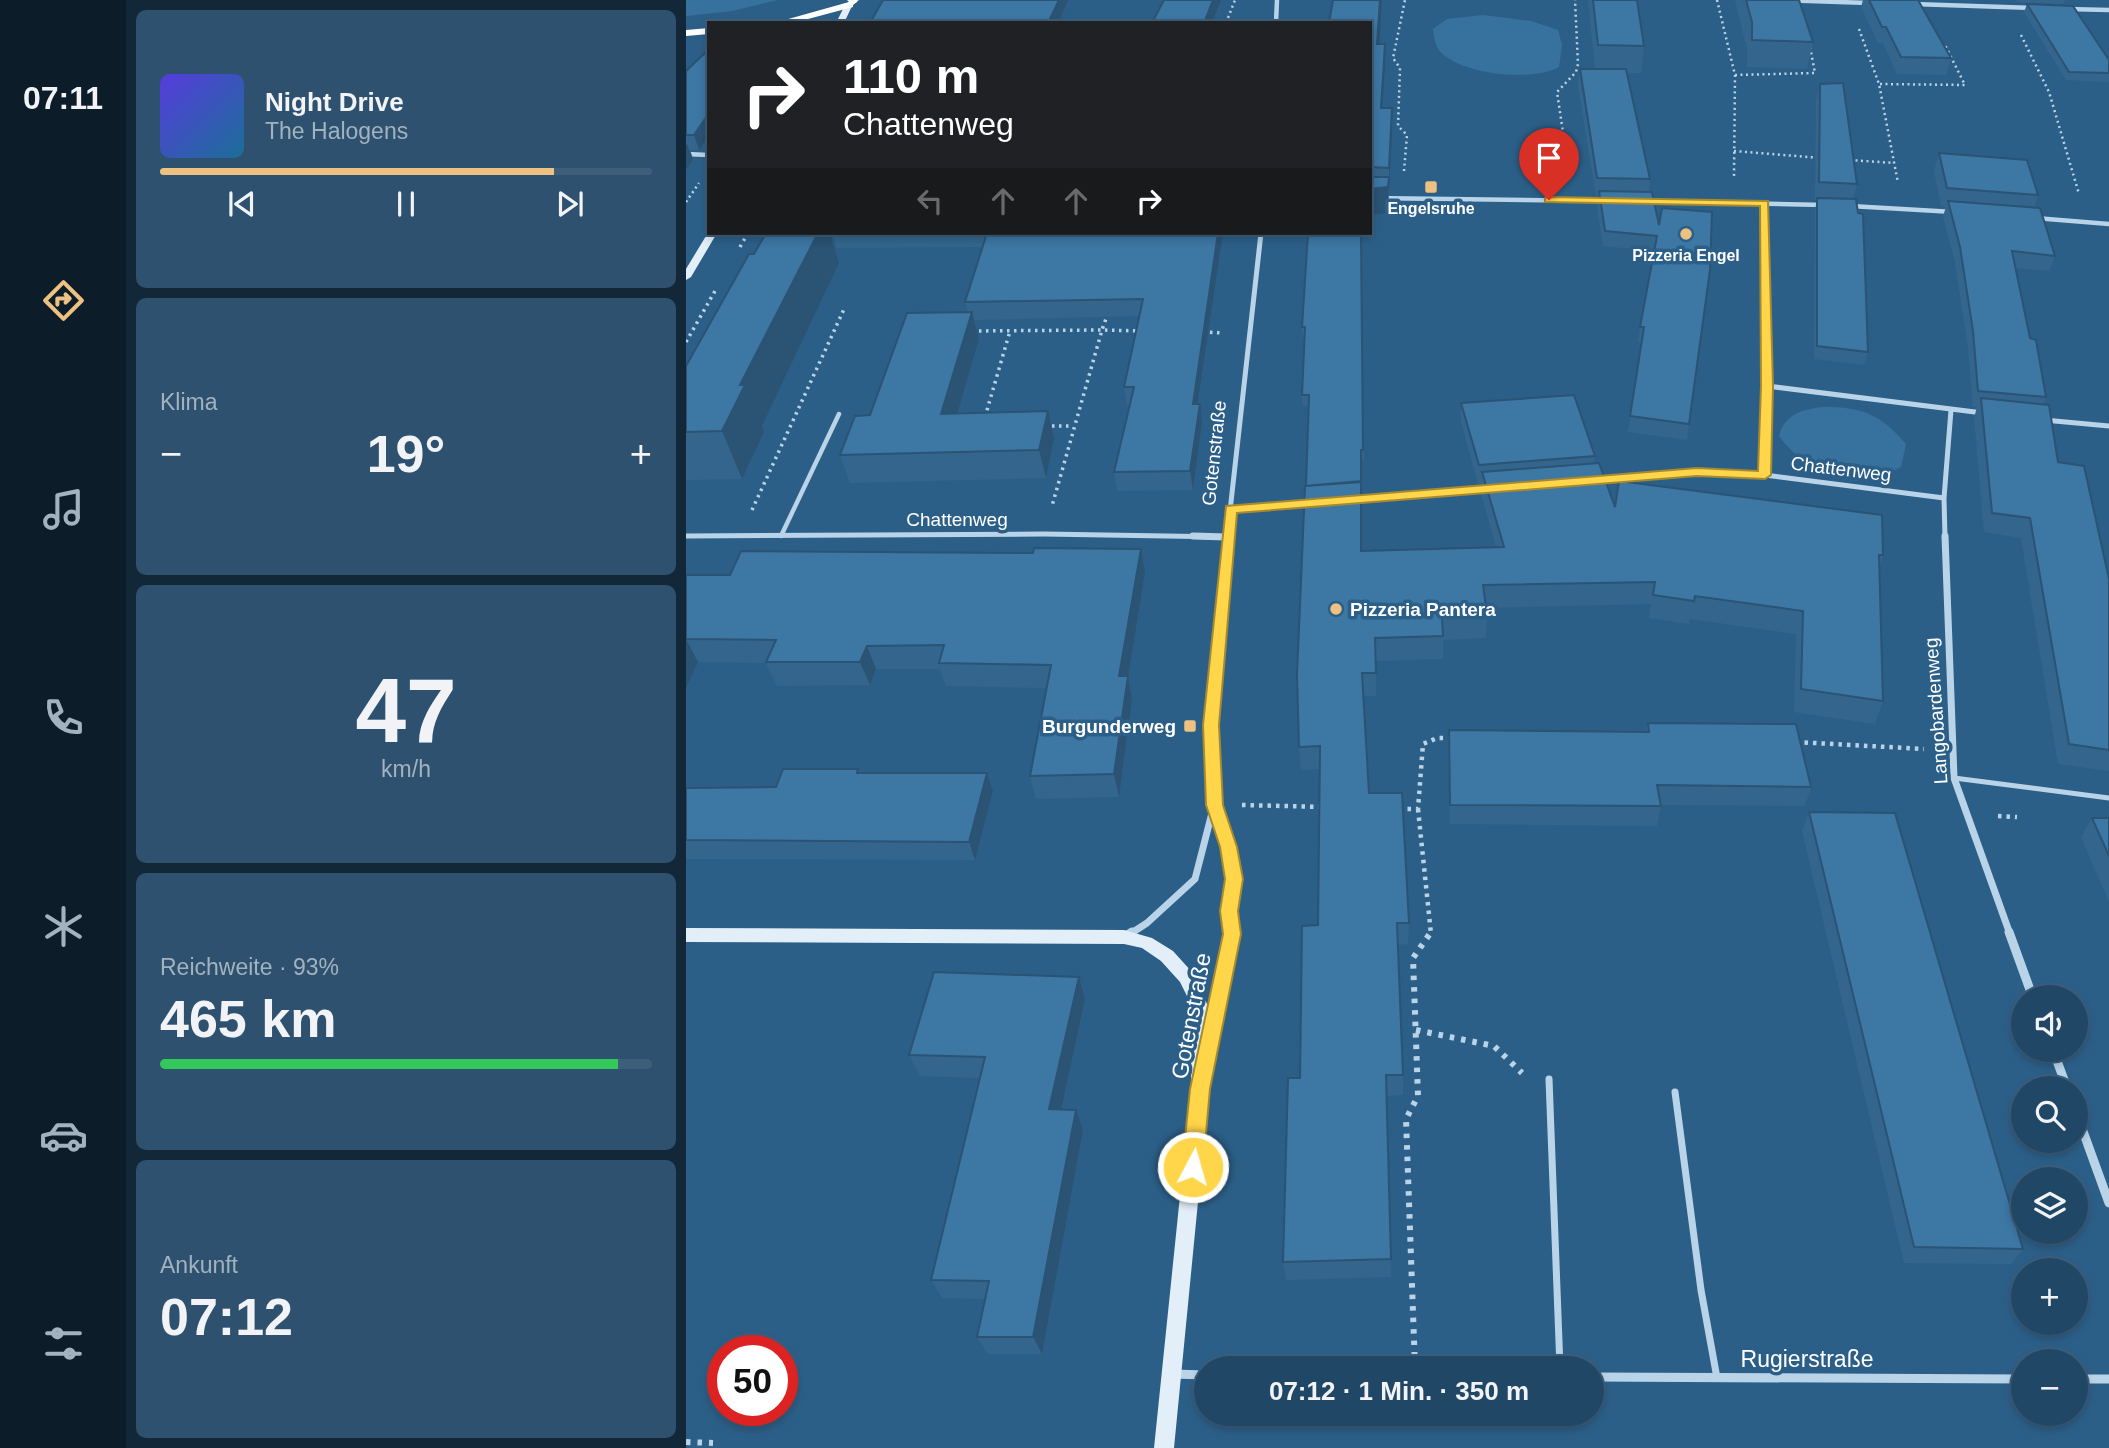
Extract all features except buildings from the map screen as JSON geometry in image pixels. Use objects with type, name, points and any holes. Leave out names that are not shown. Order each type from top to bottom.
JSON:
[{"type":"highway","points":[[786,21],[852,2]]},
{"type":"highway","points":[[686,35],[707,34]]},
{"type":"main road","points":[[841,21],[852,2]]},
{"type":"main road","points":[[686,277],[711,235]]},
{"type":"main road","points":[[686,935],[1124,937],[1146,943],[1167,956],[1186,977],[1199,1004],[1200,1089]]},
{"type":"main road","name":"Gotenstraße","points":[[1164,1448],[1200,1089]]},
{"type":"street","points":[[1276,21],[1277,0]]},
{"type":"street","points":[[1775,0],[1875,3]]},
{"type":"street","points":[[1901,4],[2046,8]]},
{"type":"street","points":[[2058,8],[2109,10]]},
{"type":"street","points":[[686,154],[707,155]]},
{"type":"street","points":[[1372,198],[1613,201]]},
{"type":"street","points":[[1640,201],[1833,206]]},
{"type":"street","points":[[1765,203],[1765,475]]},
{"type":"street","points":[[1847,206],[1955,212]]},
{"type":"street","points":[[2021,217],[2109,223]]},
{"type":"street","name":"Gotenstraße","points":[[1200,1089],[1232,934],[1229,911],[1234,879],[1228,847],[1214,805],[1211,725],[1227,537],[1261,235]]},
{"type":"street","points":[[1767,386],[1991,414]]},
{"type":"street","name":"Langobardenweg","points":[[1951,410],[1944,499],[1954,778],[2028,985]]},
{"type":"street","points":[[2030,418],[2109,426]]},
{"type":"street","name":"Chattenweg","points":[[1588,480],[1697,472],[1765,475],[1944,499]]},
{"type":"street","points":[[1340,500],[1505,487]]},
{"type":"street","points":[[1231,509],[1327,502]]},
{"type":"street","name":"Chattenweg","points":[[686,536],[1044,534],[1227,537]]},
{"type":"street","name":"Gotenstraße","points":[[1124,937],[1147,923],[1195,879],[1214,805]]},
{"type":"street","points":[[2088,1145],[2109,1203]]},
{"type":"street","points":[[1172,1374],[1194,1375]]},
{"type":"street","name":"Rugierstraße","points":[[1604,1377],[2011,1379]]},
{"type":"street","points":[[2088,1379],[2109,1379]]},
{"type":"lane","points":[[781,536],[839,414]]},
{"type":"lane","points":[[1954,778],[2109,798]]},
{"type":"lane","points":[[1549,1079],[1560,1356]]},
{"type":"lane","points":[[1675,1092],[1701,1290],[1717,1378]]},
{"type":"path","points":[[1227,21],[1236,0]]},
{"type":"path","points":[[1402,198],[1407,135],[1398,126],[1400,68],[1393,58],[1405,0]]},
{"type":"path","points":[[1573,201],[1557,92],[1576,72],[1578,64],[1575,0]]},
{"type":"path","points":[[1717,0],[1735,75],[1734,202]]},
{"type":"path","points":[[1735,75],[1815,73],[1808,38],[1800,33],[1790,0]]},
{"type":"path","points":[[1849,2],[1879,84],[1902,208]]},
{"type":"path","points":[[1879,84],[1965,85],[1946,47],[1930,40],[1914,4]]},
{"type":"path","points":[[2007,7],[2049,92],[2088,222]]},
{"type":"path","points":[[1734,151],[1828,158]]},
{"type":"path","points":[[1841,159],[1894,163]]},
{"type":"path","points":[[740,536],[845,307]]},
{"type":"path","points":[[1044,534],[1073,426],[1110,307]]},
{"type":"path","points":[[962,331],[1142,331]]},
{"type":"path","points":[[982,425],[1010,331]]},
{"type":"path","points":[[1196,332],[1250,333]]},
{"type":"path","points":[[1034,426],[1073,426]]},
{"type":"path","points":[[1415,1356],[1406,1119],[1418,1096],[1413,958],[1432,934],[1418,809],[1423,744],[1437,738],[1464,738]]},
{"type":"path","points":[[1787,741],[1953,750]]},
{"type":"path","points":[[1214,805],[1336,807]]},
{"type":"path","points":[[1391,808],[1418,809]]},
{"type":"path","points":[[1416,1030],[1494,1046],[1550,1100]]},
{"type":"path","points":[[686,1443],[713,1443]]},
{"type":"shaded area","points":[[686,0],[777,0],[732,11],[686,16]]},
{"type":"shaded area","points":[[1483,15],[1531,21],[1558,30],[1562,45],[1559,67],[1532,74],[1497,73],[1463,65],[1449,59],[1439,50],[1433,29],[1447,19]]},
{"type":"shaded area","points":[[1822,407],[1860,411],[1879,419],[1906,444],[1901,467],[1882,477],[1858,481],[1832,476],[1796,455],[1779,436],[1785,423],[1795,414]]},
{"type":"place","name":"Engelsruhe","points":[[1431,187]]},
{"type":"place","name":"Pizzeria Engel","points":[[1686,234]]},
{"type":"place","name":"Pizzeria Pantera","points":[[1336,609]]},
{"type":"place","name":"Burgunderweg","points":[[1190,726]]},
{"type":"route","points":[[1193,1167],[1200,1089],[1232,934],[1229,911],[1234,879],[1228,847],[1214,805],[1211,725],[1231,509],[1697,472],[1765,475],[1765,203],[1549,200]]}]
